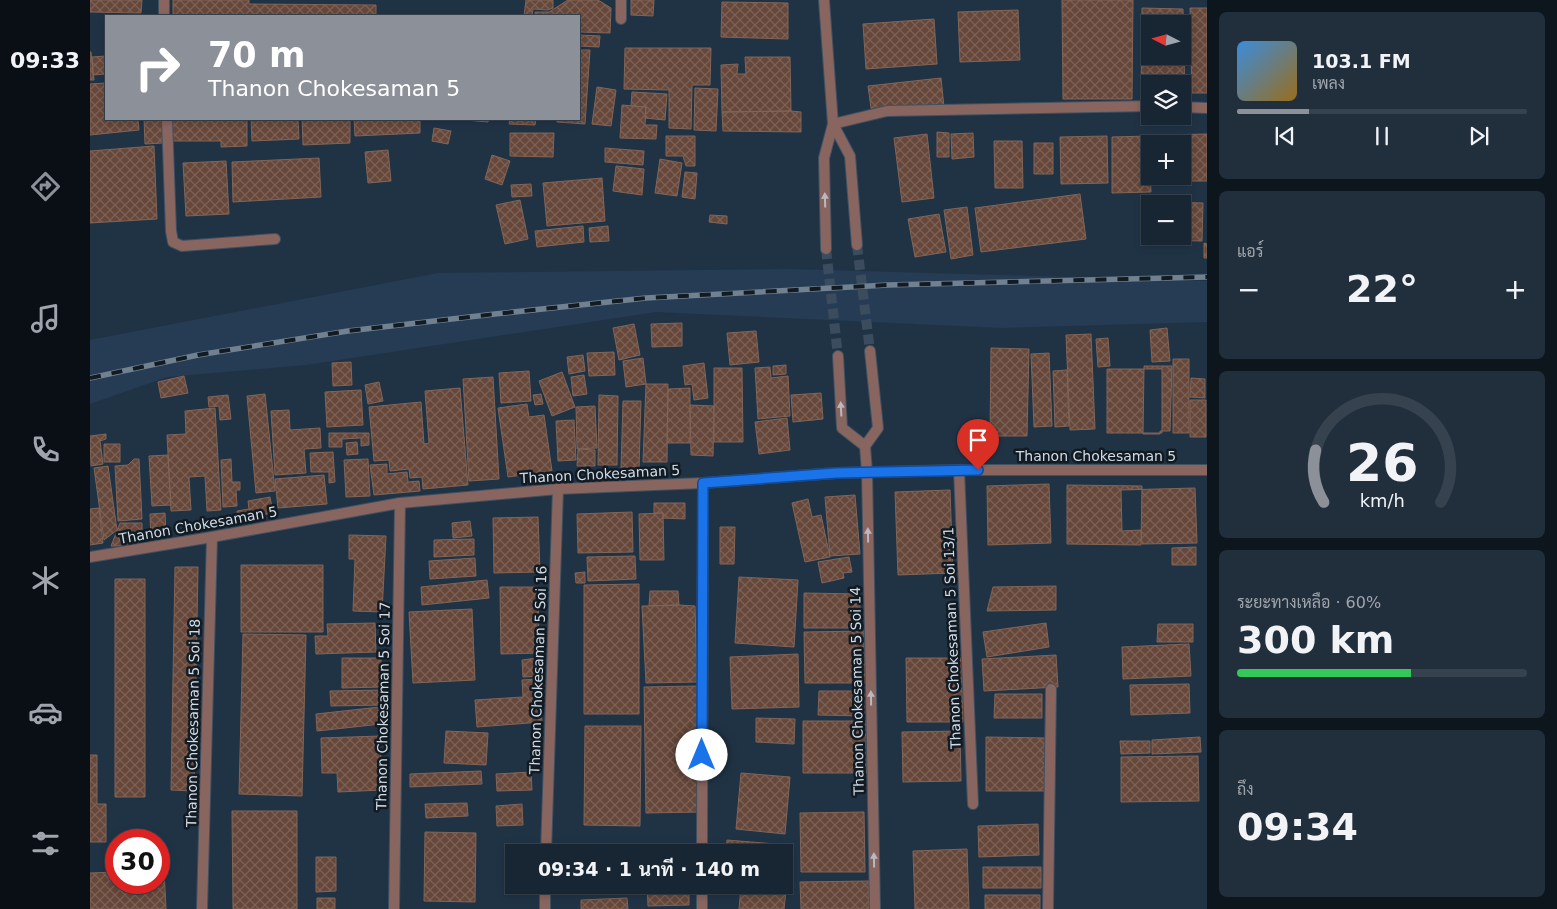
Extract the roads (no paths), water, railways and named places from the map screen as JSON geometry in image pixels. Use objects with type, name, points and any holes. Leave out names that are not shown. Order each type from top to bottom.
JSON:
[{"type":"street","points":[[164,0],[164,15]]},
{"type":"street","points":[[621,0],[621,19]]},
{"type":"street","points":[[824,0],[833,124],[824,158],[826,249]]},
{"type":"street","points":[[833,124],[888,111],[1141,106]]},
{"type":"street","points":[[1191,107],[1207,108]]},
{"type":"street","points":[[167,120],[172,242],[182,246],[275,239]]},
{"type":"street","points":[[833,124],[850,156],[857,244]]},
{"type":"street","points":[[838,356],[842,428],[865,446],[878,428],[870,352]]},
{"type":"street","name":"Thanon Chokesaman 5 Soi 14","points":[[865,446],[875,909]]},
{"type":"street","name":"Thanon Chokesaman 5 Soi 13/1","points":[[959,470],[973,804]]},
{"type":"street","name":"Thanon Chokesaman 5","points":[[90,557],[400,504],[558,489],[703,483],[867,472],[1207,470]]},
{"type":"street","points":[[702,844],[703,483]]},
{"type":"street","name":"Thanon Chokesaman 5 Soi 16","points":[[546,844],[558,489]]},
{"type":"street","name":"Thanon Chokesaman 5 Soi 17","points":[[394,909],[400,504]]},
{"type":"street","name":"Thanon Chokesaman 5 Soi 18","points":[[202,909],[212,537]]},
{"type":"street","points":[[1048,909],[1051,689]]},
{"type":"street","points":[[545,894],[545,909]]},
{"type":"street","points":[[702,894],[702,909]]},
{"type":"tunnel","points":[[857,245],[870,351]]},
{"type":"tunnel","points":[[826,249],[838,356]]},
{"type":"railway","points":[[90,378],[198,355],[348,331],[646,298],[888,285],[1207,277]]}]
